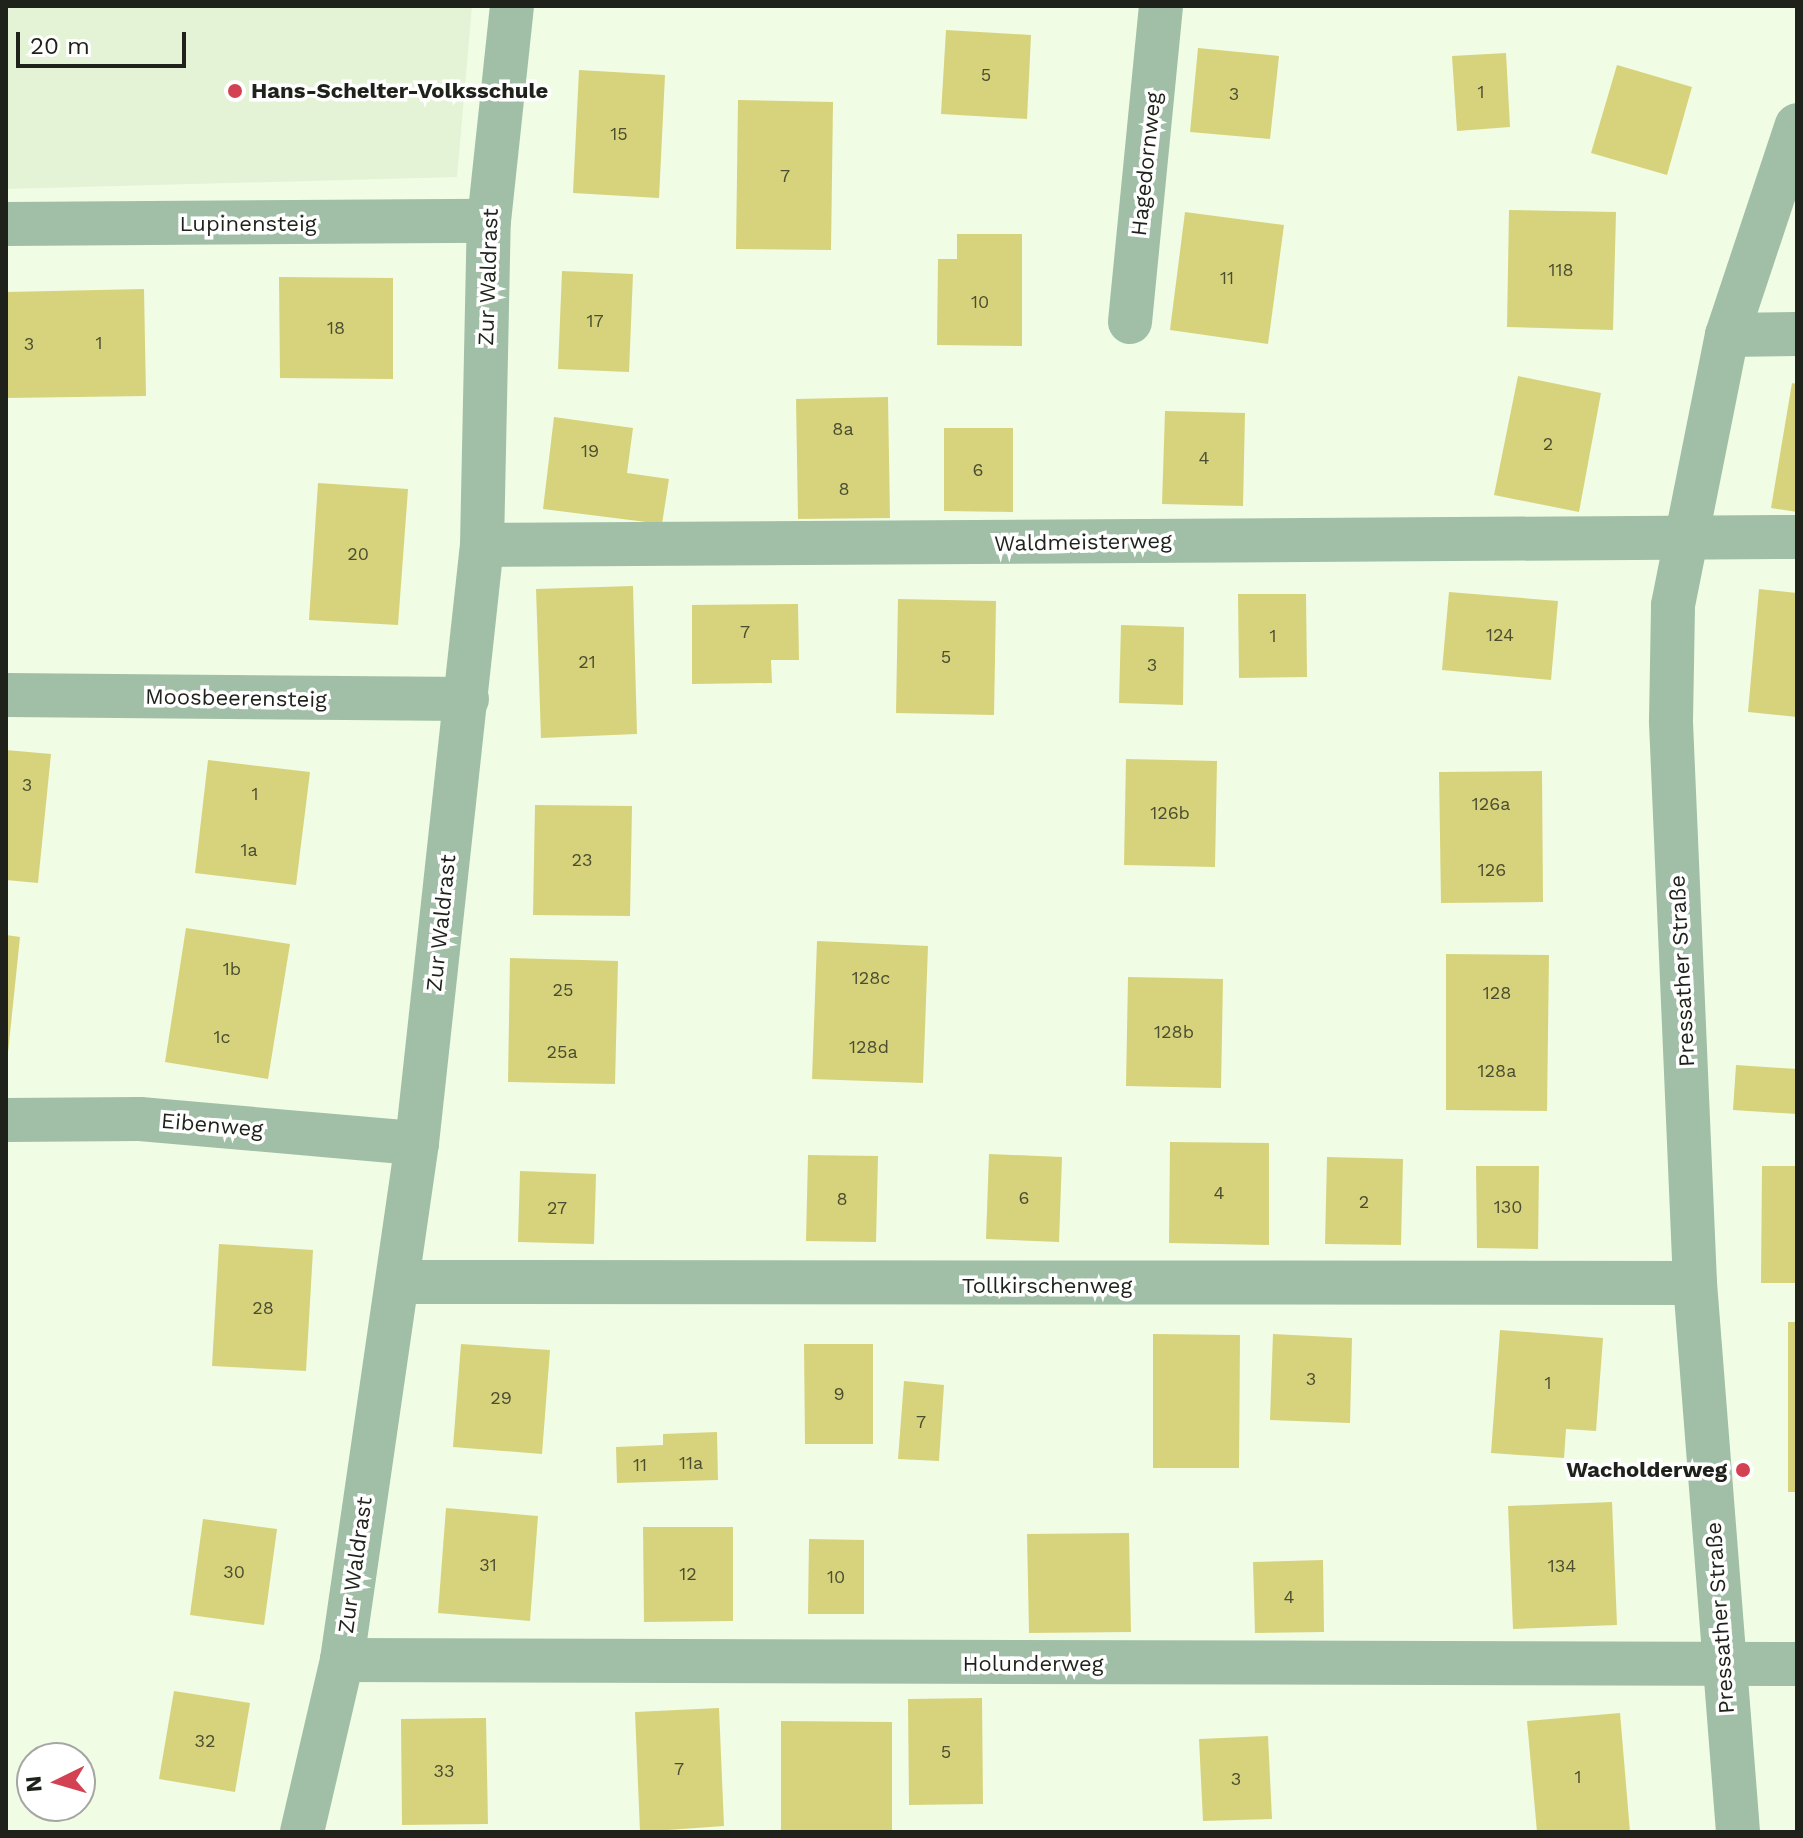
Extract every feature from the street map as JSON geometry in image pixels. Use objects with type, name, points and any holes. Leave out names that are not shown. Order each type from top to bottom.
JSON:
[{"type":"street","name":"Zur Waldrast","points":[[302,1832],[342,1660],[417,1143],[482,545],[489,221],[512,6]]},
{"type":"street","name":"Hagedornweg","points":[[1130,322],[1161,6]]},
{"type":"street","name":"Pressather Straße","points":[[1738,1832],[1695,1283],[1671,721],[1673,605],[1684,535],[1727,335],[1797,125]]},
{"type":"street","name":"Lupinensteig","points":[[6,224],[489,221]]},
{"type":"street","points":[[1727,335],[1797,334]]},
{"type":"street","name":"Waldmeisterweg","points":[[482,545],[1684,535],[1797,537]]},
{"type":"street","name":"Moosbeerensteig","points":[[6,695],[467,699]]},
{"type":"street","name":"Eibenweg","points":[[6,1120],[140,1119],[417,1143]]},
{"type":"street","name":"Tollkirschenweg","points":[[398,1282],[1695,1283]]},
{"type":"street","name":"Holunderweg","points":[[342,1660],[1797,1664]]},
{"type":"shaded area","name":"Hans-Schelter-Volksschule","points":[[6,6],[472,6],[457,177],[6,189]]},
{"type":"building","points":[[946,30],[1031,35],[1027,119],[941,114]]},
{"type":"building","points":[[1198,48],[1279,56],[1270,139],[1190,132]]},
{"type":"building","points":[[1506,53],[1510,127],[1457,131],[1452,56]]},
{"type":"building","points":[[1617,65],[1692,87],[1667,175],[1591,153]]},
{"type":"building","points":[[579,70],[665,75],[659,198],[573,193]]},
{"type":"building","points":[[738,100],[833,102],[831,250],[736,249]]},
{"type":"building","points":[[1509,210],[1616,212],[1613,330],[1507,327]]},
{"type":"building","points":[[1185,212],[1284,225],[1268,344],[1170,330]]},
{"type":"building","points":[[957,234],[1022,234],[1022,346],[937,345],[938,259],[957,259]]},
{"type":"building","points":[[562,271],[633,274],[629,372],[558,369]]},
{"type":"building","points":[[279,277],[393,278],[393,379],[280,378]]},
{"type":"building","points":[[144,289],[146,396],[6,398],[6,292]]},
{"type":"building","points":[[1518,376],[1601,393],[1579,512],[1494,495]]},
{"type":"building","points":[[1792,383],[1797,384],[1797,512],[1771,508]]},
{"type":"building","points":[[888,397],[890,518],[798,519],[796,399]]},
{"type":"building","points":[[1165,411],[1245,413],[1243,506],[1162,504]]},
{"type":"building","points":[[554,417],[633,428],[627,473],[669,479],[662,524],[543,509]]},
{"type":"building","points":[[944,428],[1013,428],[1013,512],[944,511]]},
{"type":"building","points":[[318,483],[408,489],[398,625],[309,620]]},
{"type":"building","points":[[633,586],[637,734],[541,738],[536,589]]},
{"type":"building","points":[[1759,589],[1797,593],[1797,717],[1748,712]]},
{"type":"building","points":[[1449,592],[1558,601],[1551,680],[1442,670]]},
{"type":"building","points":[[1238,594],[1306,594],[1307,677],[1239,678]]},
{"type":"building","points":[[898,599],[996,601],[994,715],[896,713]]},
{"type":"building","points":[[798,604],[799,660],[771,660],[772,683],[692,684],[692,605]]},
{"type":"building","points":[[1121,625],[1184,627],[1183,705],[1119,703]]},
{"type":"building","points":[[6,750],[51,754],[38,883],[6,880]]},
{"type":"building","points":[[1126,759],[1217,761],[1215,867],[1124,865]]},
{"type":"building","points":[[208,760],[310,772],[296,885],[195,873]]},
{"type":"building","points":[[1542,771],[1543,902],[1441,903],[1439,772]]},
{"type":"building","points":[[535,805],[632,806],[630,916],[533,915]]},
{"type":"building","points":[[186,928],[290,944],[268,1079],[165,1062]]},
{"type":"building","points":[[6,935],[20,937],[8,1053],[6,1053]]},
{"type":"building","points":[[817,941],[928,946],[923,1083],[812,1079]]},
{"type":"building","points":[[1446,954],[1549,955],[1547,1111],[1446,1110]]},
{"type":"building","points":[[510,958],[618,961],[615,1084],[508,1082]]},
{"type":"building","points":[[1128,977],[1223,979],[1221,1088],[1126,1086]]},
{"type":"building","points":[[1736,1065],[1797,1069],[1797,1114],[1733,1110]]},
{"type":"building","points":[[1170,1142],[1269,1143],[1269,1245],[1169,1243]]},
{"type":"building","points":[[989,1154],[1062,1157],[1059,1242],[986,1239]]},
{"type":"building","points":[[808,1155],[878,1156],[876,1242],[806,1241]]},
{"type":"building","points":[[1327,1157],[1403,1159],[1401,1245],[1325,1244]]},
{"type":"building","points":[[1476,1166],[1539,1166],[1538,1249],[1477,1248]]},
{"type":"building","points":[[1762,1166],[1797,1166],[1797,1283],[1761,1283]]},
{"type":"building","points":[[520,1171],[596,1174],[594,1244],[518,1242]]},
{"type":"building","points":[[219,1244],[313,1250],[306,1371],[212,1366]]},
{"type":"building","points":[[1788,1322],[1797,1322],[1797,1492],[1788,1492]]},
{"type":"building","points":[[1500,1330],[1603,1338],[1596,1431],[1566,1429],[1564,1458],[1491,1453]]},
{"type":"building","points":[[1153,1334],[1240,1335],[1239,1468],[1153,1468]]},
{"type":"building","points":[[1273,1334],[1352,1338],[1350,1423],[1270,1420]]},
{"type":"building","points":[[461,1344],[550,1350],[542,1454],[453,1447]]},
{"type":"building","points":[[804,1344],[873,1344],[873,1444],[805,1444]]},
{"type":"building","points":[[904,1381],[944,1385],[939,1461],[898,1459]]},
{"type":"building","points":[[717,1432],[718,1480],[617,1483],[616,1447],[663,1445],[663,1434]]},
{"type":"building","points":[[1612,1502],[1617,1625],[1513,1629],[1508,1506]]},
{"type":"building","points":[[446,1508],[538,1516],[530,1621],[438,1613]]},
{"type":"building","points":[[203,1519],[277,1529],[264,1625],[190,1615]]},
{"type":"building","points":[[643,1527],[733,1527],[733,1621],[644,1622]]},
{"type":"building","points":[[1129,1533],[1131,1632],[1029,1633],[1027,1534]]},
{"type":"building","points":[[809,1539],[864,1540],[864,1614],[808,1614]]},
{"type":"building","points":[[1323,1560],[1324,1632],[1255,1633],[1253,1562]]},
{"type":"building","points":[[174,1691],[250,1703],[235,1792],[159,1779]]},
{"type":"building","points":[[982,1698],[983,1804],[909,1805],[908,1699]]},
{"type":"building","points":[[719,1708],[724,1826],[640,1832],[635,1712]]},
{"type":"building","points":[[1620,1713],[1630,1832],[1537,1832],[1527,1721]]},
{"type":"building","points":[[486,1718],[488,1824],[402,1825],[401,1719]]},
{"type":"building","points":[[781,1721],[892,1722],[892,1832],[781,1832]]},
{"type":"building","points":[[1268,1736],[1272,1819],[1203,1821],[1199,1739]]},
{"type":"place","name":"Hans-Schelter-Volksschule","points":[[235,91]]},
{"type":"place","name":"Wacholderweg","points":[[1743,1470]]}]
